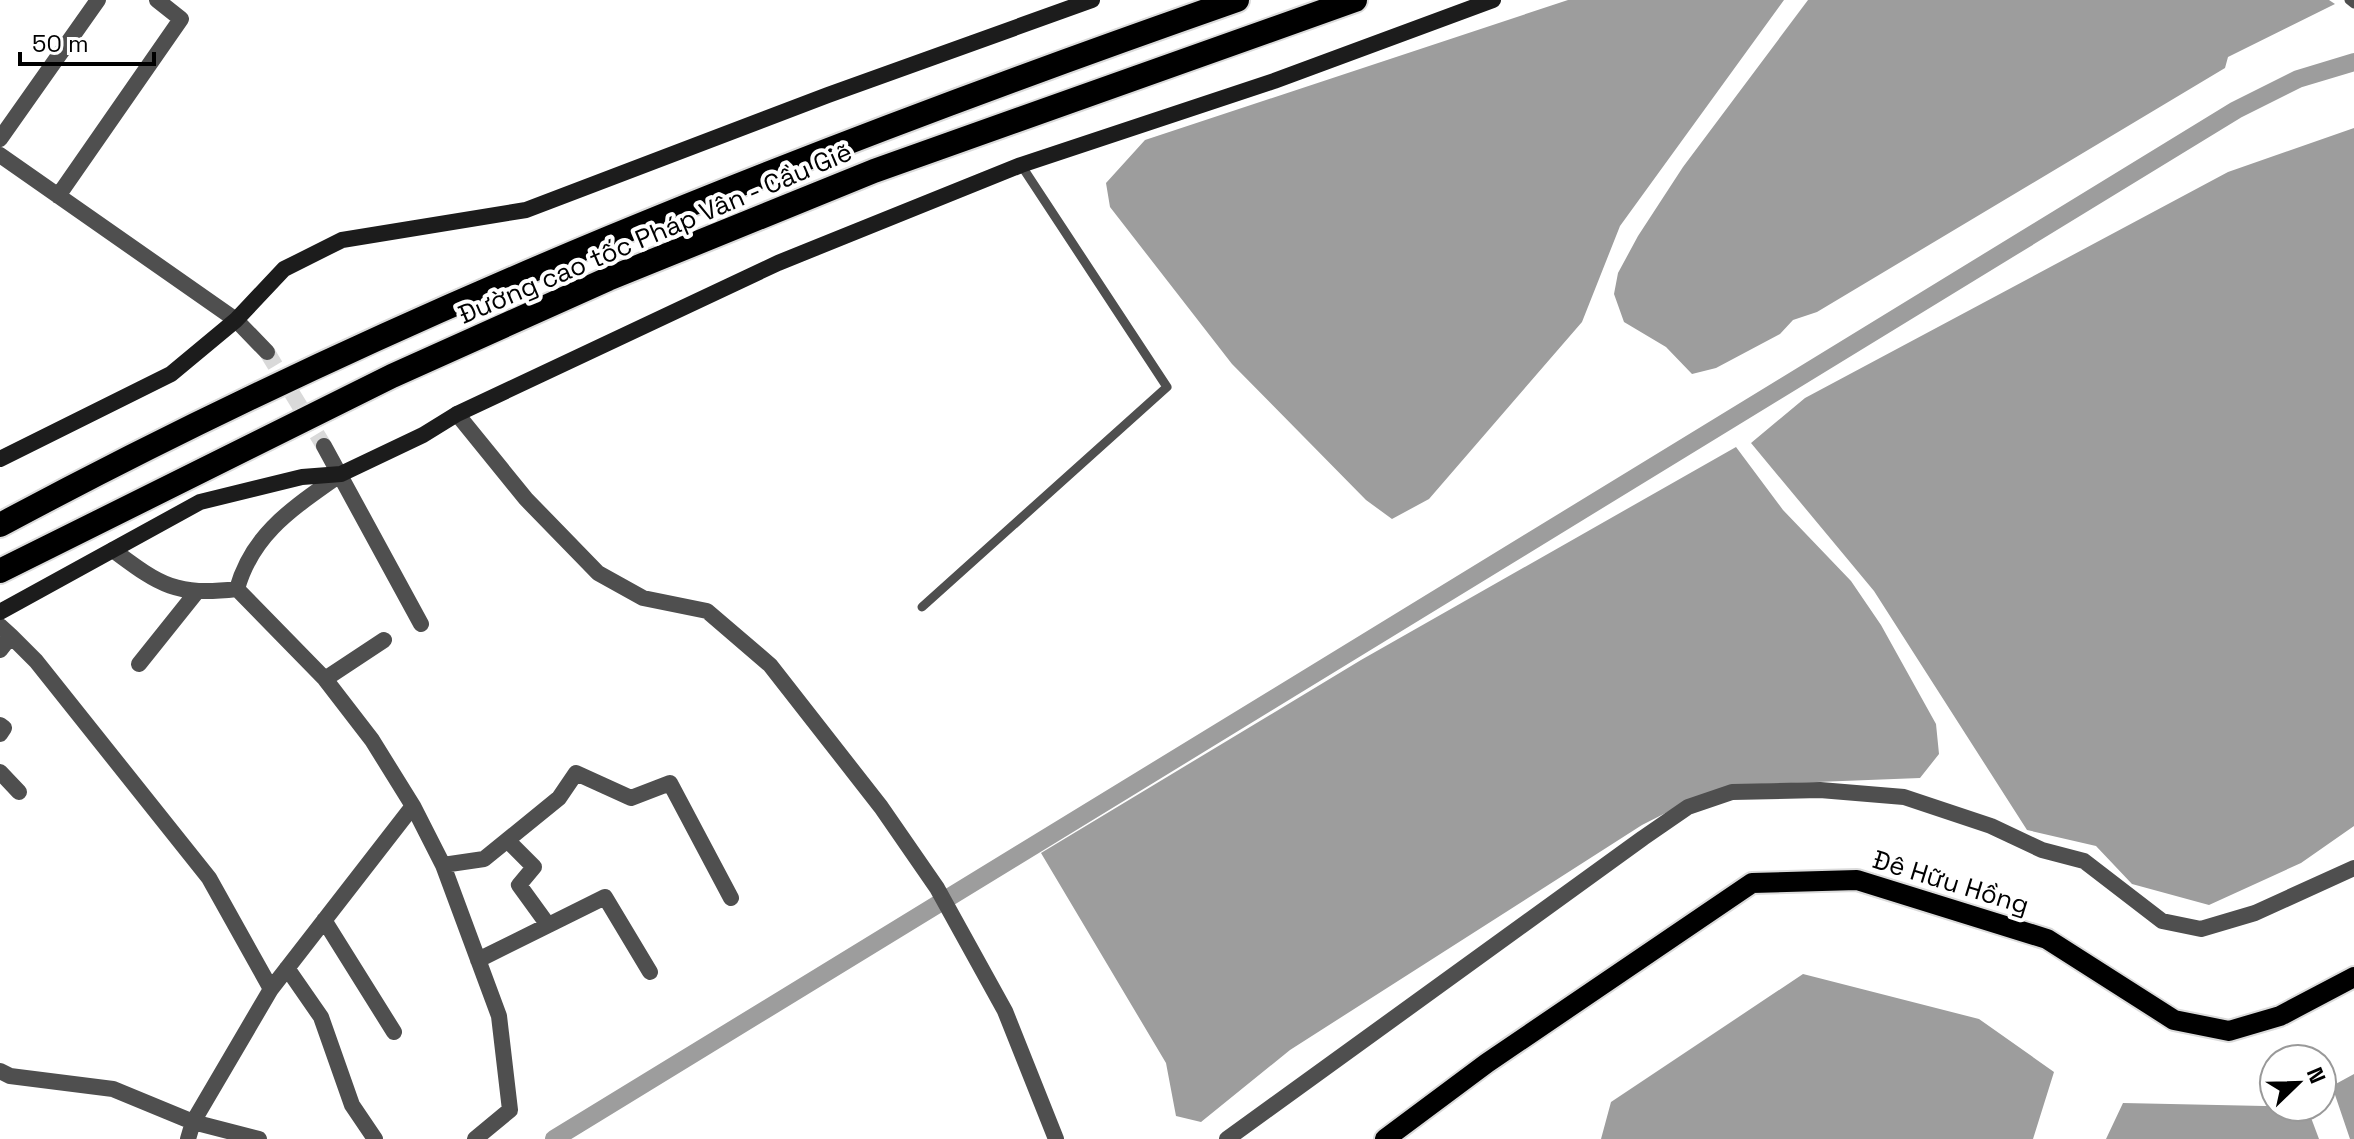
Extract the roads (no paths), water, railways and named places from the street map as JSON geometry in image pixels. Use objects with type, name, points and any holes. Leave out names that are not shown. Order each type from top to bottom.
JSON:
[{"type":"highway","name":"Đường cao tốc Pháp Vân - Cầu Giẽ","points":[[0,525],[260,394],[585,245],[855,137],[1237,0]]},
{"type":"highway","name":"Đường cao tốc Pháp Vân - Cầu Giẽ","points":[[0,571],[336,403],[608,279],[874,171],[1355,0]]},
{"type":"main road","name":"Đê Hữu Hồng","points":[[1385,1139],[1487,1063],[1752,883],[1857,880],[2047,939],[2174,1020],[2229,1031],[2280,1016],[2354,977]]},
{"type":"street","points":[[0,139],[98,0]]},
{"type":"street","points":[[58,196],[181,19],[157,0]]},
{"type":"street","points":[[0,459],[171,374],[236,320],[284,269],[342,240],[526,210],[828,95],[1092,0]]},
{"type":"street","points":[[237,589],[244,563],[261,537],[278,519],[341,474],[423,435],[457,414],[778,263],[1021,165],[1274,81],[1493,0]]},
{"type":"street","points":[[0,155],[236,320],[267,352]]},
{"type":"street","points":[[457,414],[526,499],[598,573],[643,598],[707,611],[770,665],[881,807],[937,888],[1005,1011],[1056,1139]]},
{"type":"street","points":[[324,446],[421,624]]},
{"type":"street","points":[[0,612],[200,502],[302,477],[341,474]]},
{"type":"street","points":[[113,550],[154,581],[195,594],[237,589]]},
{"type":"street","points":[[237,589],[325,679],[372,740],[413,806],[443,865],[499,1016],[510,1110],[475,1139]]},
{"type":"street","points":[[139,664],[195,594]]},
{"type":"street","points":[[0,650],[6,631],[36,661],[209,878],[271,989]]},
{"type":"street","points":[[325,679],[384,640]]},
{"type":"street","points":[[0,725],[4,728],[0,734]]},
{"type":"street","points":[[0,772],[19,792]]},
{"type":"street","points":[[443,865],[484,859],[559,798],[576,773],[631,798],[670,783],[731,898]]},
{"type":"street","points":[[1227,1139],[1688,807],[1732,792],[1820,790],[1904,797],[1991,826],[2042,850],[2084,861],[2162,921],[2201,929],[2255,913],[2354,868]]},
{"type":"street","points":[[188,1139],[193,1122],[271,989],[413,806]]},
{"type":"street","points":[[508,841],[534,867],[519,885],[548,925]]},
{"type":"street","points":[[478,960],[605,897],[650,972]]},
{"type":"street","points":[[324,920],[394,1032]]},
{"type":"street","points":[[287,968],[321,1017],[352,1105],[375,1139]]},
{"type":"street","points":[[0,1071],[10,1076],[113,1089],[193,1122],[259,1139]]},
{"type":"lane","points":[[2349,0],[2354,4]]},
{"type":"lane","points":[[922,607],[1167,387],[1021,165]]},
{"type":"waterway","points":[[554,1139],[2236,110],[2298,79],[2354,62]]},
{"type":"tunnel","points":[[267,352],[324,446]]}]
